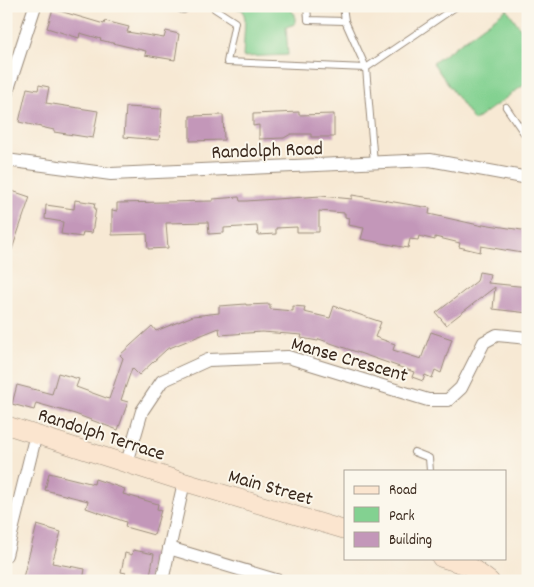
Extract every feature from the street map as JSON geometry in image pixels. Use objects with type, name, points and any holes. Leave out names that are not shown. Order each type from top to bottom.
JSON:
[{"type":"main road","name":"Randolph Terrace","points":[[6,425],[184,482]]},
{"type":"main road","name":"Main Street","points":[[184,482],[344,530]]},
{"type":"main road","points":[[448,560],[471,567],[490,581]]},
{"type":"street","points":[[6,95],[35,6]]},
{"type":"street","name":"Randolph Road","points":[[6,160],[110,174],[430,160],[528,178]]},
{"type":"street","name":"Manse Crescent","points":[[127,463],[142,411],[162,381],[208,360],[288,357],[428,400],[448,400],[461,388],[484,342],[496,335],[528,338]]},
{"type":"street","points":[[6,555],[36,434]]},
{"type":"street","points":[[162,581],[184,482]]},
{"type":"street","points":[[169,548],[280,581]]},
{"type":"lane","points":[[307,6],[308,20],[345,21]]},
{"type":"lane","points":[[343,6],[345,21],[366,68],[374,162]]},
{"type":"lane","points":[[215,9],[235,22],[227,62],[366,68],[457,6]]},
{"type":"lane","points":[[506,107],[528,139]]},
{"type":"lane","points":[[414,452],[429,458],[430,470]]},
{"type":"green space","points":[[228,6],[292,6],[292,12],[295,14],[295,24],[286,27],[288,55],[243,57],[245,19],[243,10]]},
{"type":"green space","points":[[507,9],[528,39],[528,82],[474,121],[433,63]]},
{"type":"building","points":[[53,9],[104,24],[105,21],[129,27],[127,32],[164,38],[166,31],[179,34],[175,60],[145,55],[146,51],[80,33],[79,38],[47,28]]},
{"type":"building","points":[[39,85],[49,87],[46,103],[98,111],[93,138],[54,132],[54,130],[19,122],[27,88],[38,90]]},
{"type":"building","points":[[126,107],[162,109],[159,140],[124,137]]},
{"type":"building","points":[[299,112],[299,115],[334,114],[334,137],[311,137],[311,134],[291,134],[284,138],[259,139],[259,125],[253,126],[253,114]]},
{"type":"building","points":[[223,115],[224,140],[190,141],[190,116]]},
{"type":"building","points":[[9,190],[30,197],[8,261],[6,260],[6,197]]},
{"type":"building","points":[[352,195],[430,208],[429,214],[483,226],[483,224],[528,231],[528,254],[481,246],[480,252],[459,247],[460,243],[435,237],[435,240],[419,236],[418,240],[410,239],[408,248],[361,239],[364,228],[348,225],[349,218],[345,217],[345,213],[319,211],[319,232],[297,232],[297,227],[276,228],[276,234],[258,235],[257,226],[224,228],[224,233],[209,234],[208,222],[166,223],[168,248],[148,249],[147,234],[112,235],[112,210],[117,211],[117,203],[213,201],[213,199],[239,197],[240,201],[321,196],[352,199]]},
{"type":"building","points":[[75,200],[95,203],[94,208],[96,208],[92,233],[83,232],[82,237],[61,234],[63,222],[45,219],[46,205],[74,209]]},
{"type":"building","points":[[479,272],[490,274],[488,283],[528,287],[528,313],[493,309],[495,287],[446,325],[436,313],[477,281]]},
{"type":"building","points":[[270,304],[270,309],[293,311],[293,306],[305,307],[304,312],[330,318],[334,306],[381,322],[375,337],[395,344],[393,350],[421,359],[431,332],[452,339],[441,373],[435,370],[432,378],[425,375],[423,381],[412,377],[414,372],[319,339],[318,341],[301,338],[302,335],[262,332],[220,335],[219,328],[167,349],[139,375],[132,368],[121,400],[128,402],[118,430],[75,414],[36,403],[34,410],[12,404],[17,385],[52,394],[58,373],[79,379],[76,387],[109,399],[123,358],[120,355],[152,326],[156,331],[193,316],[219,313],[219,306]]},
{"type":"building","points":[[49,473],[94,484],[95,479],[125,489],[123,494],[158,504],[157,509],[161,510],[154,535],[125,527],[126,522],[86,508],[88,501],[45,490]]},
{"type":"building","points":[[37,525],[61,532],[52,563],[85,569],[83,581],[69,581],[48,576],[47,581],[22,581]]},
{"type":"building","points":[[133,550],[154,554],[149,581],[124,578],[126,573],[121,572],[125,553],[132,555]]}]
